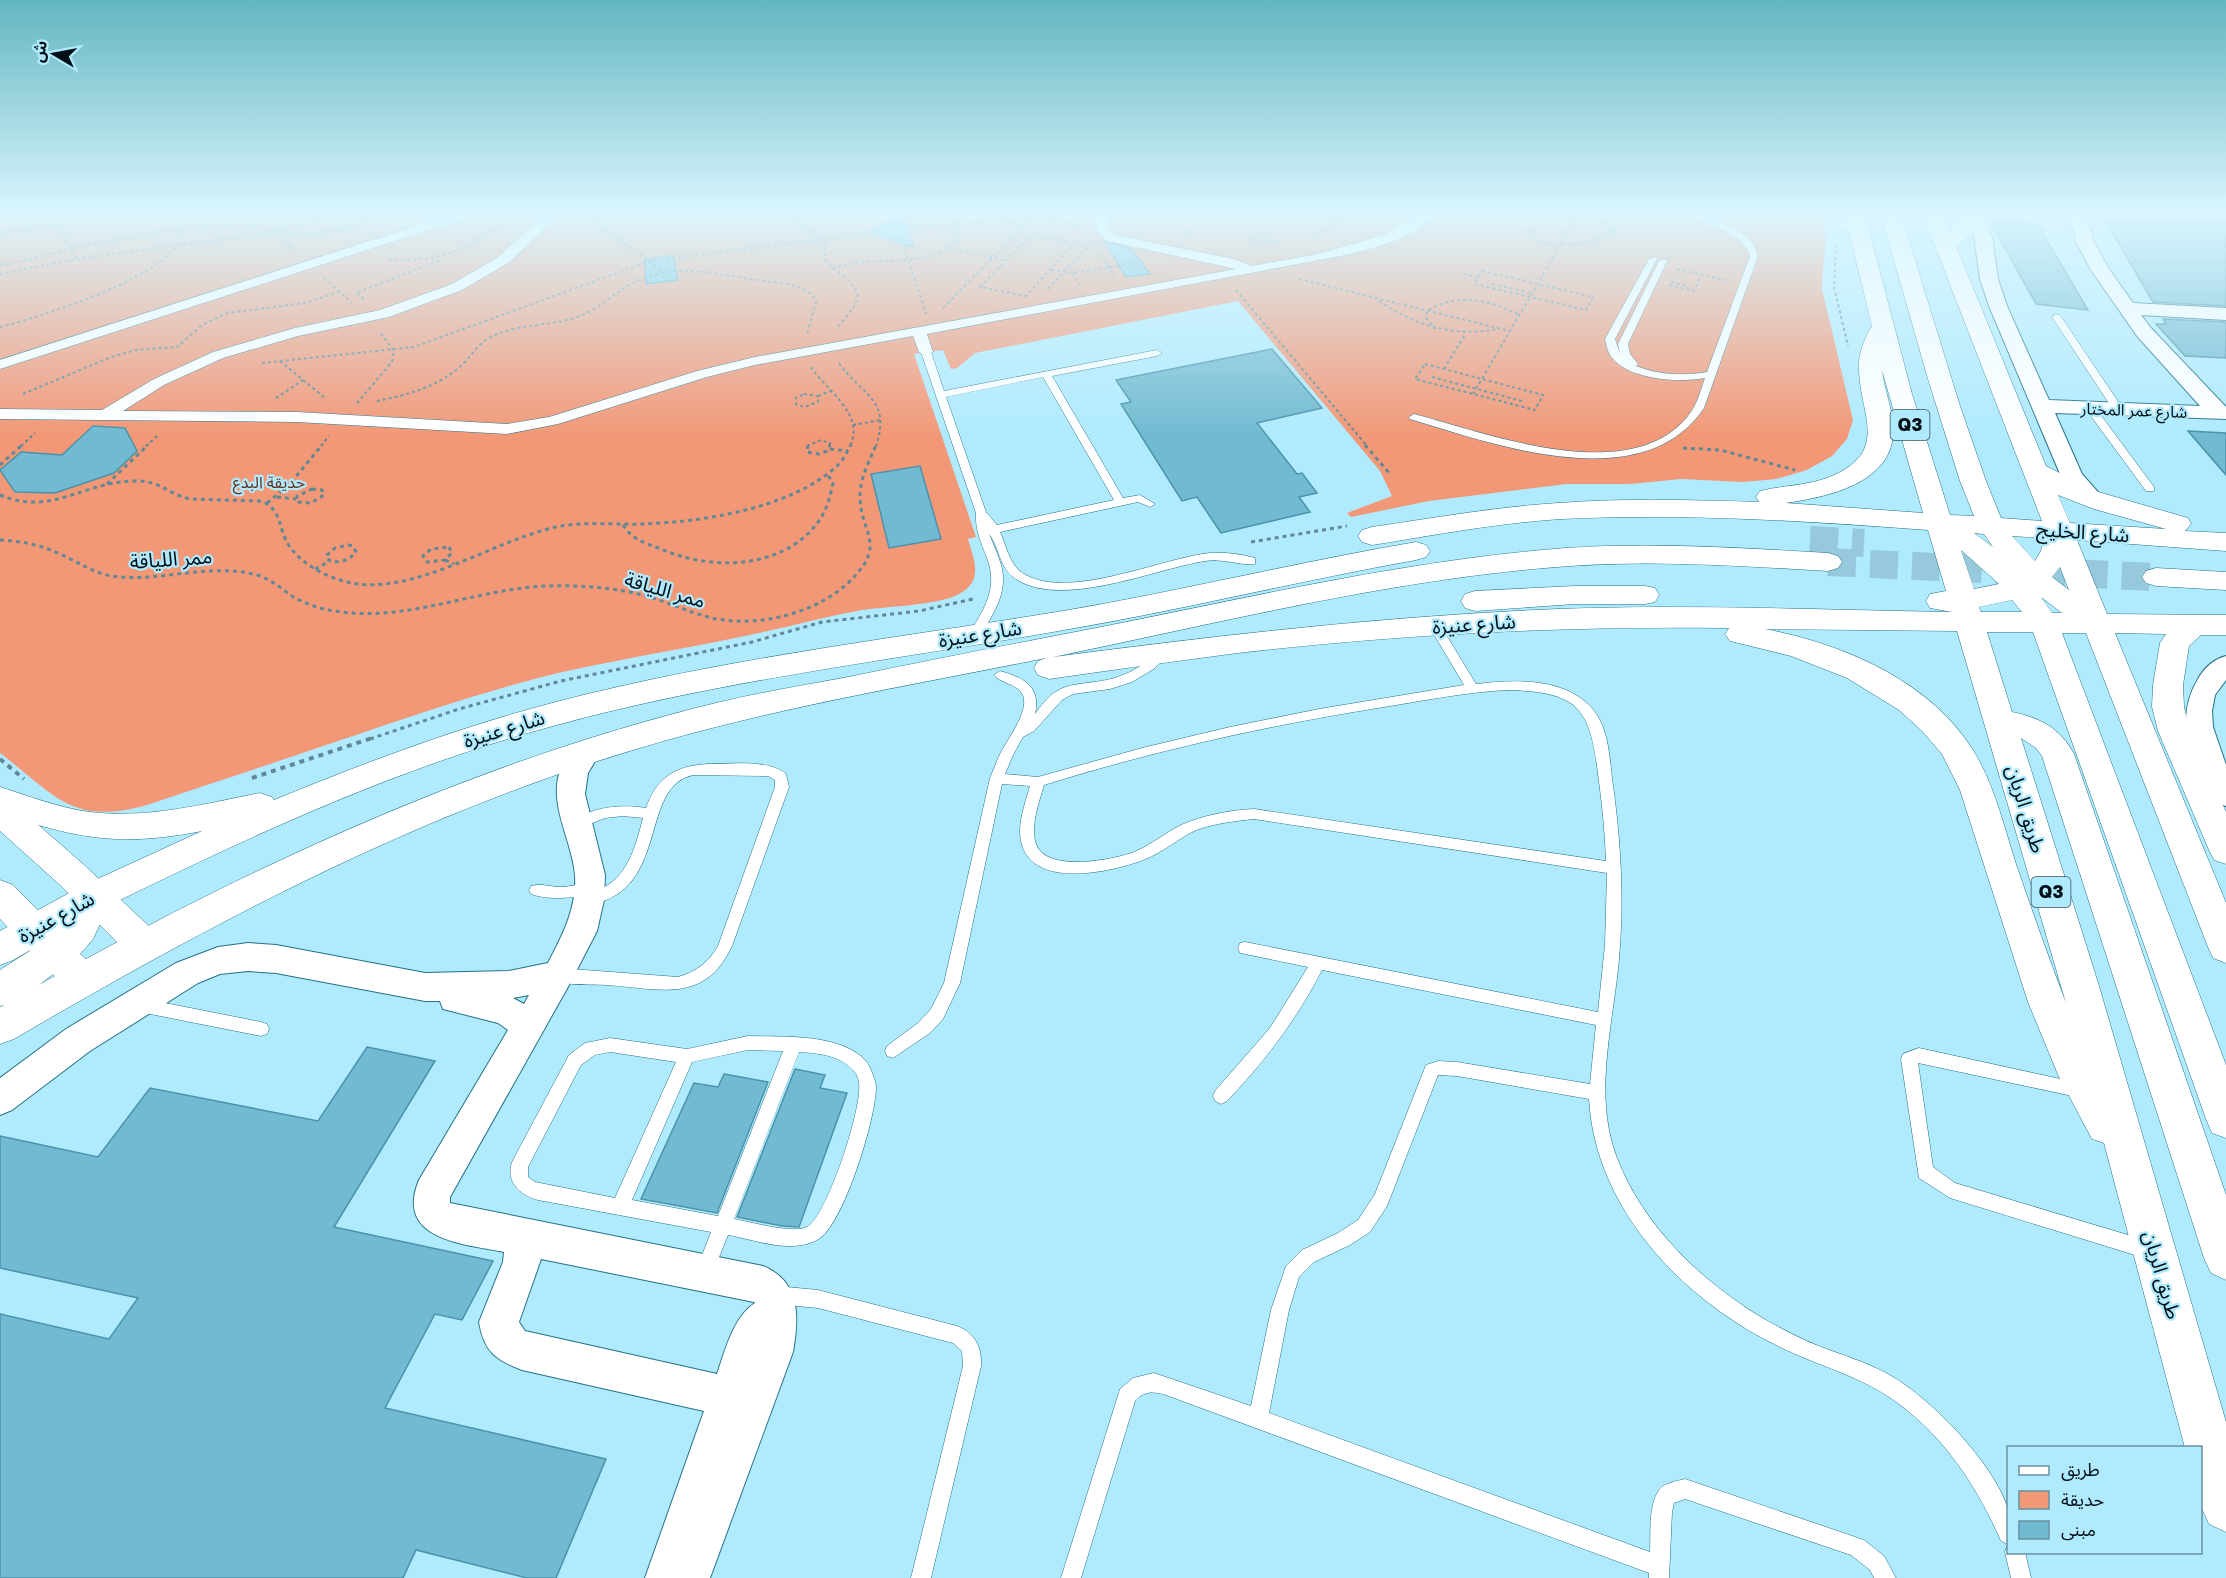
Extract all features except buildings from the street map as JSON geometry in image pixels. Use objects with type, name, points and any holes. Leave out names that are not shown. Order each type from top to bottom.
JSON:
[{"type":"main road","name":"طريق الريان","points":[[1873,289],[1882,327],[1965,611],[2080,986],[2226,1507]]},
{"type":"main road","points":[[1912,289],[1935,367],[1976,488],[1992,526],[2011,551],[2027,582],[2044,623],[2226,1119]]},
{"type":"main road","points":[[1962,289],[2225,942]]},
{"type":"main road","points":[[1618,509],[1695,498],[1765,497],[1805,493],[1834,484],[1857,472],[1874,457],[1881,439],[1870,373],[1872,348],[1882,327]]},
{"type":"main road","points":[[2035,470],[2061,487],[2094,500],[2226,540]]},
{"type":"main road","name":"شارع عنيزة","points":[[1044,624],[1108,597],[1249,552],[1330,544],[1448,523],[1560,511],[1618,509],[1726,509],[1939,522]]},
{"type":"main road","points":[[1939,522],[2027,582],[2096,623]]},
{"type":"main road","name":"شارع الخليج","points":[[1939,522],[2226,540]]},
{"type":"main road","points":[[1965,611],[2027,582],[2054,556],[2058,543],[2058,531]]},
{"type":"main road","name":"شارع عنيزة","points":[[0,949],[57,954],[143,944],[354,840],[484,787],[587,751],[721,713],[1454,568],[1602,555],[1711,556],[1819,551],[1625,534],[1478,543],[1335,566],[1114,612],[802,663],[589,705],[447,746],[328,792],[246,826],[93,897]]},
{"type":"main road","name":"شارع الخليج","points":[[2135,555],[2226,560]]},
{"type":"main road","points":[[2156,578],[2226,581]]},
{"type":"main road","points":[[1240,643],[1303,625],[1346,616],[1449,603],[1521,597],[1631,594],[1965,611],[2044,623],[2212,625]]},
{"type":"main road","name":"شارع عنيزة","points":[[874,682],[1000,675],[1240,643],[1435,626],[1559,619],[1965,611]]},
{"type":"main road","points":[[1559,619],[1622,628],[1719,631],[1780,641],[1842,663],[1900,696],[1921,711],[1947,738],[1965,764],[2054,1026],[2087,1091],[2130,1164]]},
{"type":"main road","points":[[2212,625],[2188,629],[2175,643],[2168,685],[2168,707],[2174,731],[2226,850]]},
{"type":"main road","points":[[2000,723],[2034,730],[2049,741],[2058,754],[2226,1258]]},
{"type":"main road","points":[[13,791],[66,821],[89,825],[129,827],[170,824],[328,792]]},
{"type":"main road","points":[[0,811],[143,944]]},
{"type":"main road","points":[[0,895],[57,954]]},
{"type":"main road","points":[[0,990],[57,954],[84,924],[93,897]]},
{"type":"main road","name":"شارع عنيزة","points":[[0,1027],[57,954]]},
{"type":"street","points":[[0,364],[234,289]]},
{"type":"street","points":[[105,415],[159,382],[201,362],[275,337],[384,314],[452,289]]},
{"type":"street","points":[[0,414],[343,419],[479,429],[522,427],[552,421],[728,367],[1154,289]]},
{"type":"street","points":[[1992,289],[2071,474],[2080,487],[2094,500]]},
{"type":"street","points":[[2114,289],[2126,308],[2164,356],[2222,413]]},
{"type":"street","points":[[2126,308],[2226,314]]},
{"type":"street","points":[[919,332],[926,352]]},
{"type":"street","points":[[2164,356],[2165,366],[2174,385],[2194,412]]},
{"type":"street","name":"شارع عمر المختار","points":[[2042,406],[2222,413]]},
{"type":"street","points":[[2226,665],[2206,684],[2197,711],[2203,744],[2226,795]]},
{"type":"street","points":[[587,751],[574,772],[571,783],[571,801],[588,863],[589,895],[574,946],[438,1182],[432,1193],[431,1203],[433,1212],[439,1219],[448,1222],[770,1288],[775,1304],[777,1325],[773,1352],[742,1399],[667,1578]]},
{"type":"street","points":[[0,1099],[52,1058],[135,1004],[187,973],[218,961],[248,957],[276,959],[425,987],[509,985],[558,975]]},
{"type":"street","points":[[425,987],[449,998],[506,1010],[529,1026]]},
{"type":"street","points":[[523,1237],[522,1262],[499,1322],[500,1332],[505,1341],[522,1350],[742,1399]]},
{"type":"street","points":[[688,1578],[742,1399]]},
{"type":"lane","points":[[1644,289],[1610,339],[1612,349],[1620,359],[1643,372],[1685,378],[1711,374]]},
{"type":"lane","points":[[1414,417],[1506,445],[1558,454],[1610,454],[1638,449],[1662,441],[1675,434],[1694,417],[1742,289]]},
{"type":"lane","points":[[2057,317],[2118,409]]},
{"type":"lane","points":[[926,352],[981,513],[982,532],[996,568],[998,583],[993,601],[974,636]]},
{"type":"lane","points":[[941,395],[1157,353]]},
{"type":"lane","points":[[1046,374],[1120,502]]},
{"type":"lane","points":[[2090,408],[2150,489]]},
{"type":"lane","points":[[982,532],[1140,498],[1150,504]]},
{"type":"lane","points":[[981,513],[995,529],[1012,569],[1023,579],[1046,586],[1083,585],[1208,556],[1237,557],[1249,552]]},
{"type":"lane","points":[[1435,626],[1473,690]]},
{"type":"lane","points":[[1019,735],[1037,722],[1061,695],[1078,688],[1102,686],[1131,679],[1155,663],[1164,652]]},
{"type":"lane","points":[[893,1051],[910,1041],[937,1014],[952,984],[997,778],[1004,760],[1030,716],[1031,698],[1020,683],[1000,675]]},
{"type":"lane","points":[[997,778],[1038,782],[1182,743],[1263,724],[1344,709],[1505,686],[1538,687],[1565,695],[1586,710],[1593,719],[1600,739],[1611,823],[1614,868],[1611,967],[1599,1093],[1603,1142],[1616,1177],[1636,1212],[1662,1247],[1693,1280],[1730,1309],[1769,1334],[1812,1353],[1848,1365],[1885,1383],[1915,1404],[1943,1430],[1968,1461],[1990,1494],[2007,1532]]},
{"type":"lane","points":[[536,890],[608,895],[625,883],[634,868],[652,815],[666,783],[688,771],[768,770],[778,774],[783,782],[725,946],[713,966],[691,980],[678,984],[558,975]]},
{"type":"lane","points":[[1038,782],[1031,804],[1029,846],[1038,859],[1054,866],[1092,867],[1123,862],[1142,855],[1192,826],[1212,819],[1254,814],[1614,868]]},
{"type":"lane","points":[[577,824],[610,810],[652,815]]},
{"type":"lane","points":[[1245,948],[1605,1020]]},
{"type":"lane","points":[[1221,1096],[1288,1018],[1318,963]]},
{"type":"lane","points":[[135,1004],[261,1029]]},
{"type":"lane","points":[[738,1044],[793,1046],[828,1048],[850,1055],[859,1063],[869,1083],[866,1107],[828,1219],[813,1234],[793,1238],[723,1226],[529,1190],[522,1184],[519,1166],[570,1068],[582,1053],[600,1045],[687,1056],[708,1053],[738,1044]]},
{"type":"lane","points":[[705,1273],[793,1046]]},
{"type":"lane","points":[[2087,1091],[1919,1055],[1909,1059],[1925,1172],[1950,1190],[2156,1252]]},
{"type":"lane","points":[[620,1207],[687,1056]]},
{"type":"lane","points":[[1258,1419],[1280,1310],[1292,1272],[1308,1256],[1344,1239],[1364,1226],[1381,1200],[1432,1071],[1438,1068],[1477,1072],[1599,1093]]},
{"type":"lane","points":[[775,1304],[818,1299],[957,1335],[971,1347],[972,1366],[921,1578]]},
{"type":"lane","points":[[1071,1578],[1124,1405],[1133,1389],[1148,1382],[1157,1382],[1258,1419],[1659,1572],[1664,1504],[1671,1493],[1685,1489],[1857,1548],[1877,1563],[1886,1578]]},
{"type":"lane","points":[[2015,1554],[2021,1578]]},
{"type":"path","points":[[0,327],[64,307],[107,289]]},
{"type":"path","points":[[267,503],[289,485],[392,362],[393,351],[368,318],[335,289]]},
{"type":"path","points":[[368,289],[356,293],[384,314]]},
{"type":"path","points":[[260,363],[393,351],[423,344],[574,289]]},
{"type":"path","points":[[853,425],[881,420],[871,396],[843,369],[834,347],[836,332],[855,306],[857,294],[854,289]]},
{"type":"path","points":[[917,289],[927,317],[933,315]]},
{"type":"path","points":[[938,313],[962,289]]},
{"type":"path","points":[[988,289],[1026,296],[1033,289]]},
{"type":"path","points":[[1027,312],[1049,289]]},
{"type":"path","points":[[1122,289],[1125,294]]},
{"type":"path","points":[[1234,289],[1390,474]]},
{"type":"path","points":[[1336,289],[1510,331]]},
{"type":"path","points":[[1494,289],[1586,310],[1593,297],[1557,289]]},
{"type":"path","points":[[1513,289],[1532,293]]},
{"type":"path","points":[[1473,394],[1534,289]]},
{"type":"path","points":[[1834,289],[1850,355]]},
{"type":"path","points":[[14,396],[54,383],[111,357],[136,351],[177,347],[202,325],[227,314],[252,308],[304,303],[339,292]]},
{"type":"path","points":[[1376,298],[1407,320],[1438,330],[1466,333],[1500,328]]},
{"type":"path","points":[[1427,311],[1440,304],[1467,300],[1495,304],[1519,315]]},
{"type":"path","points":[[1427,311],[1428,322],[1438,330]]},
{"type":"path","points":[[1444,369],[1466,333]]},
{"type":"path","points":[[177,347],[201,362]]},
{"type":"path","points":[[1425,364],[1444,369],[1481,379],[1543,395],[1535,410],[1415,378],[1425,364]]},
{"type":"path","points":[[1432,377],[1522,401]]},
{"type":"path","points":[[818,396],[818,402],[810,406],[799,406],[795,401],[804,394],[818,396],[831,392]]},
{"type":"path","points":[[0,465],[55,415]]},
{"type":"path","points":[[106,485],[178,415]]},
{"type":"path","name":"ممر اللياقة","points":[[0,540],[43,547],[95,572],[119,577],[168,578],[223,570],[252,573],[274,582],[311,605],[344,613],[403,612],[510,590],[582,586],[644,596],[715,620],[742,621],[771,618],[822,601],[847,585],[864,567],[872,540],[860,493],[866,468],[880,437],[881,420]]},
{"type":"path","points":[[830,449],[830,443],[821,440],[810,442],[806,449],[816,455],[830,449],[849,451]]},
{"type":"path","points":[[1662,441],[1686,449],[1720,450],[1805,472]]},
{"type":"path","points":[[623,525],[627,534],[636,540],[693,561],[725,564],[758,559],[790,547],[814,529],[828,510],[832,497],[833,483],[828,475]]},
{"type":"path","points":[[277,497],[296,499],[300,504],[311,503],[321,498],[324,492],[312,489],[301,493],[296,499]]},
{"type":"path","points":[[1249,552],[1355,525]]},
{"type":"path","points":[[315,569],[330,561],[348,560],[356,549],[348,545],[335,548],[327,555],[330,561]]},
{"type":"path","points":[[445,560],[452,553],[449,547],[431,549],[423,556],[427,562],[445,560],[454,564]]},
{"type":"path","points":[[0,759],[13,791]]},
{"type":"path","points":[[241,782],[285,768]]},
{"type":"green space","name":"حديقة البدع","points":[[0,289],[1822,289],[1853,420],[1847,439],[1832,456],[1807,470],[1776,479],[1743,482],[1681,479],[1630,484],[1567,484],[1429,501],[1351,517],[1347,513],[1392,496],[1380,471],[1238,301],[975,353],[957,368],[951,369],[943,350],[914,354],[976,537],[968,539],[975,570],[972,583],[967,589],[950,598],[845,613],[538,678],[425,712],[147,805],[121,811],[100,812],[66,803],[51,794],[0,753]]},
{"type":"tunnel","points":[[1810,540],[1864,543]]},
{"type":"tunnel","points":[[1828,562],[2156,577]]}]
